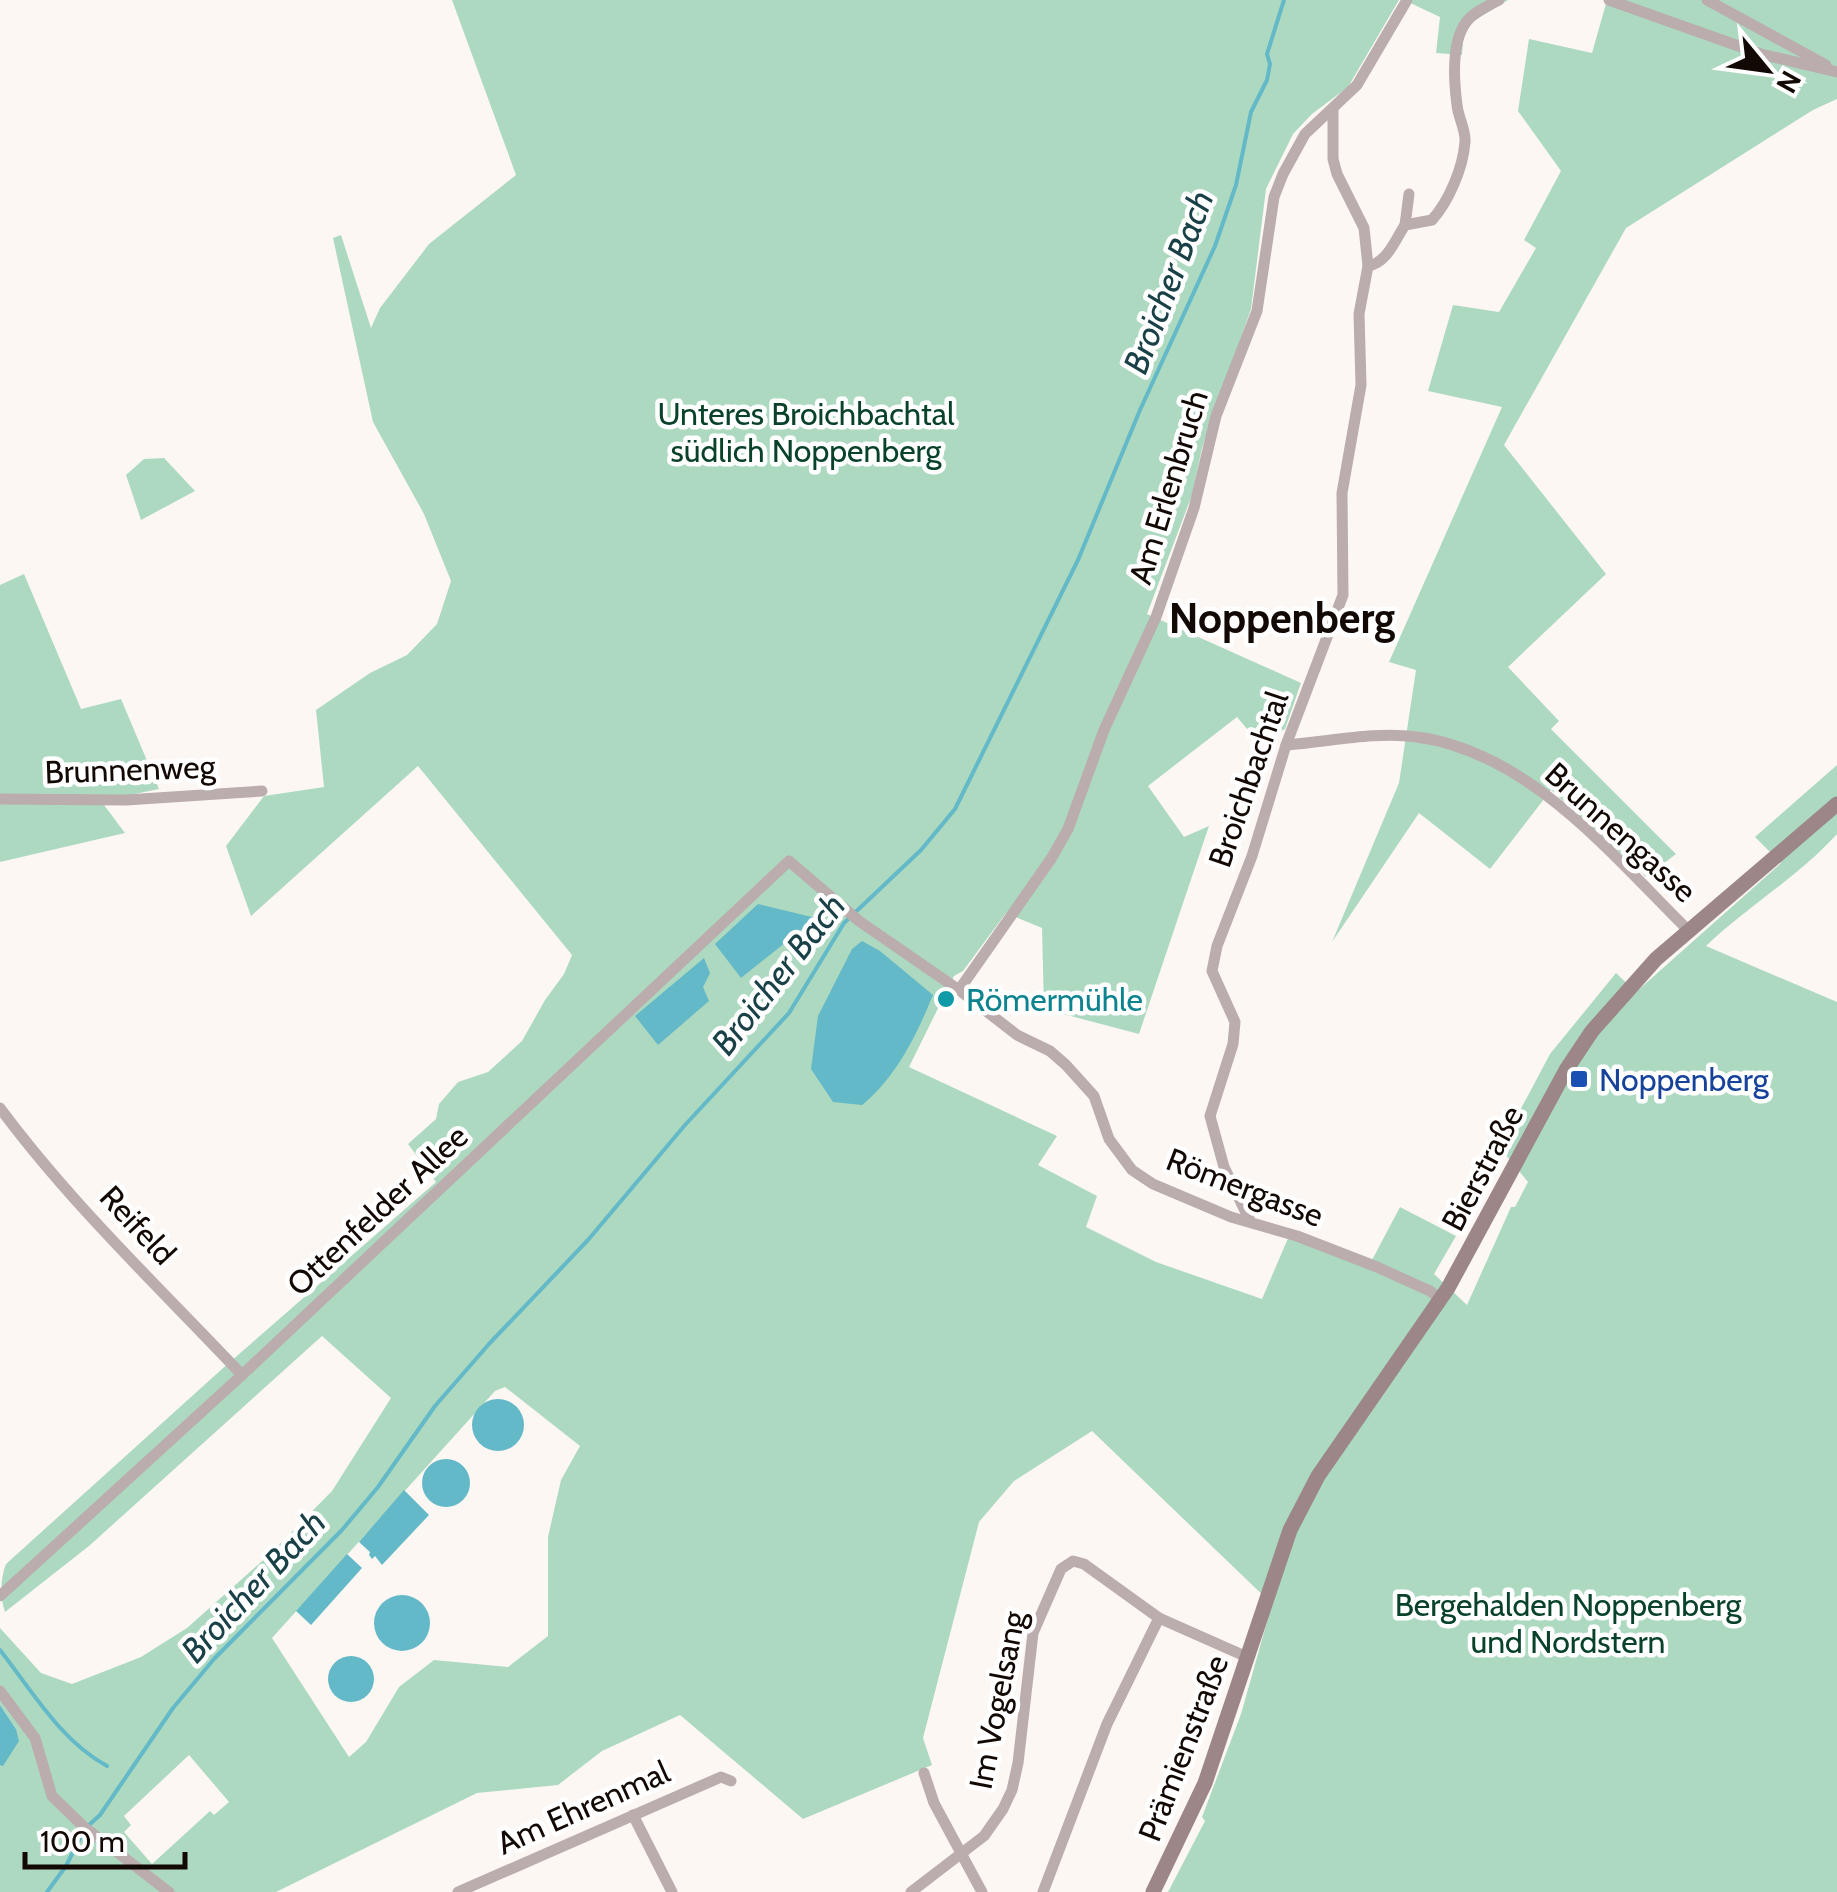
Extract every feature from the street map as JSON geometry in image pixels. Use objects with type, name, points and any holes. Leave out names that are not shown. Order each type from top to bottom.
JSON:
[{"type":"main road","name":"Bierstraße","points":[[1258,1621],[1290,1530],[1318,1476],[1440,1299],[1482,1228],[1535,1124],[1592,1031],[1645,970],[1688,930],[1837,804]]},
{"type":"main road","name":"Prämienstraße","points":[[1153,1892],[1200,1797],[1258,1621]]},
{"type":"street","name":"Am Erlenbruch","points":[[959,990],[1068,829],[1097,746],[1156,617],[1186,535],[1216,416],[1257,311],[1274,197],[1293,152],[1305,134],[1357,86],[1407,0]]},
{"type":"street","points":[[1405,224],[1432,220],[1449,196],[1465,142],[1455,79],[1460,35],[1474,14],[1499,0]]},
{"type":"street","points":[[1609,0],[1761,54],[1837,72]]},
{"type":"street","points":[[1707,0],[1837,72]]},
{"type":"street","name":"Broichbachtal","points":[[1250,1221],[1224,1167],[1210,1116],[1233,1044],[1235,1022],[1212,970],[1286,745],[1343,595],[1342,493],[1360,385],[1359,314],[1368,266],[1364,228],[1333,159],[1333,110]]},
{"type":"street","points":[[1368,266],[1384,258],[1405,224],[1409,194]]},
{"type":"street","name":"Brunnengasse","points":[[1286,745],[1370,736],[1414,736],[1456,745],[1489,758],[1551,797],[1688,930]]},
{"type":"street","name":"Brunnenweg","points":[[0,799],[126,800],[262,791]]},
{"type":"street","name":"Römergasse","points":[[789,862],[859,921],[1017,1035],[1050,1051],[1066,1065],[1094,1096],[1109,1139],[1132,1170],[1153,1184],[1361,1261],[1440,1299]]},
{"type":"street","name":"Ottenfelder Allee","points":[[0,1596],[242,1375],[789,862]]},
{"type":"street","name":"Reifeld","points":[[0,1108],[66,1188],[242,1375]]},
{"type":"street","name":"Im Vogelsang","points":[[962,1854],[992,1826],[1012,1790],[1034,1633],[1060,1569],[1073,1562],[1084,1564],[1158,1618]]},
{"type":"street","points":[[1043,1892],[1107,1724],[1158,1618],[1247,1657]]},
{"type":"street","points":[[0,1690],[35,1738],[52,1796],[86,1828],[169,1892]]},
{"type":"street","points":[[924,1773],[934,1803],[982,1892]]},
{"type":"street","name":"Am Ehrenmal","points":[[458,1892],[721,1778],[731,1781]]},
{"type":"street","points":[[632,1815],[672,1892]]},
{"type":"street","points":[[911,1892],[962,1854]]},
{"type":"green space","points":[[452,0],[1399,0],[1348,87],[1293,134],[1266,189],[1251,309],[1202,448],[1192,495],[1147,614],[1301,683],[1285,729],[1259,743],[1237,717],[1148,786],[1184,837],[1209,826],[1139,1034],[1044,1009],[1042,928],[1006,913],[963,971],[954,976],[909,1067],[1057,1136],[1038,1165],[1097,1196],[1086,1227],[1156,1262],[1262,1299],[1292,1229],[1372,1260],[1400,1207],[1456,1236],[1434,1274],[1467,1305],[1511,1207],[1515,1207],[1528,1182],[1500,1148],[1550,1054],[1616,973],[1636,992],[1781,863],[1755,837],[1837,765],[1837,834],[1706,946],[1837,1002],[1837,1892],[1168,1892],[1205,1821],[1202,1817],[1241,1714],[1272,1604],[1092,1431],[1014,1481],[979,1522],[923,1738],[932,1765],[803,1819],[680,1715],[602,1751],[558,1785],[477,1793],[276,1892],[0,1892],[0,1765],[16,1729],[0,1705],[0,1628],[41,1673],[72,1684],[141,1657],[187,1628],[269,1555],[332,1491],[391,1398],[322,1336],[89,1546],[5,1612],[1,1588],[6,1564],[436,1182],[408,1144],[436,1119],[439,1104],[458,1082],[488,1072],[522,1041],[572,955],[418,766],[251,916],[226,846],[264,796],[324,787],[316,710],[370,673],[407,655],[437,624],[451,581],[424,514],[373,422],[333,238],[341,235],[371,328],[380,308],[429,244],[516,175]],"holes":[[[505,1387],[580,1446],[561,1480],[548,1537],[548,1636],[508,1667],[434,1660],[399,1687],[366,1742],[349,1757],[272,1638],[495,1391]],[[189,1755],[229,1802],[214,1815],[210,1811],[152,1864],[124,1832],[131,1825],[124,1816]]]},
{"type":"green space","points":[[1404,0],[1508,0],[1464,27],[1462,55],[1436,53],[1440,17]]},
{"type":"green space","points":[[1607,0],[1837,0],[1837,99],[1813,110],[1626,228],[1504,445],[1606,574],[1508,667],[1559,721],[1551,729],[1676,854],[1646,877],[1551,790],[1490,869],[1419,813],[1332,942],[1399,783],[1416,670],[1389,662],[1502,407],[1428,391],[1453,305],[1499,312],[1536,248],[1524,240],[1561,171],[1518,111],[1529,39],[1592,53]]},
{"type":"green space","points":[[164,458],[195,491],[141,520],[126,475],[144,459]]},
{"type":"green space","points":[[24,574],[81,709],[121,699],[159,789],[101,801],[125,833],[0,862],[0,585]]},
{"type":"water","points":[[758,904],[816,918],[741,978],[715,944]]},
{"type":"water","points":[[862,941],[933,995],[904,1054],[862,1105],[833,1102],[811,1069],[818,1016],[852,949]]},
{"type":"water","points":[[704,958],[710,973],[703,987],[709,1001],[658,1045],[635,1016]]},
{"type":"water","points":[[498,1399],[516,1407],[524,1425],[516,1443],[498,1451],[480,1443],[472,1425],[480,1407]]},
{"type":"water","points":[[446,1459],[463,1466],[470,1483],[463,1500],[446,1507],[429,1500],[422,1483],[429,1466]]},
{"type":"water","points":[[404,1490],[429,1515],[382,1565],[359,1542]]},
{"type":"water","points":[[347,1554],[362,1568],[311,1625],[296,1611]]},
{"type":"water","points":[[402,1595],[422,1603],[430,1623],[422,1643],[402,1651],[382,1643],[374,1623],[382,1603]]},
{"type":"water","points":[[351,1656],[367,1663],[374,1679],[367,1695],[351,1702],[335,1695],[328,1679],[335,1663]]},
{"type":"water","points":[[0,1705],[19,1741],[3,1766],[0,1765]]},
{"type":"waterway","name":"Broicher Bach","points":[[89,1825],[100,1815],[173,1708],[214,1659],[342,1530],[435,1406],[789,1013],[844,923],[921,850],[955,809],[1078,560],[1140,410],[1215,246],[1236,185],[1251,112],[1267,80],[1267,54],[1284,0]]},
{"type":"waterway","points":[[0,1650],[61,1729],[107,1766]]},
{"type":"waterway","name":"Broicher Bach","points":[[47,1892],[83,1832]]},
{"type":"place","name":"Römermühle","points":[[946,999]]},
{"type":"place","name":"Noppenberg","points":[[1579,1079]]},
{"type":"district","name":"Noppenberg","points":[[1282,618]]},
{"type":"park label","name":"Unteres Broichbachtal südlich Noppenberg","points":[[806,432]]},
{"type":"park label","name":"Bergehalden Noppenberg und Nordstern","points":[[1568,1622]]}]
